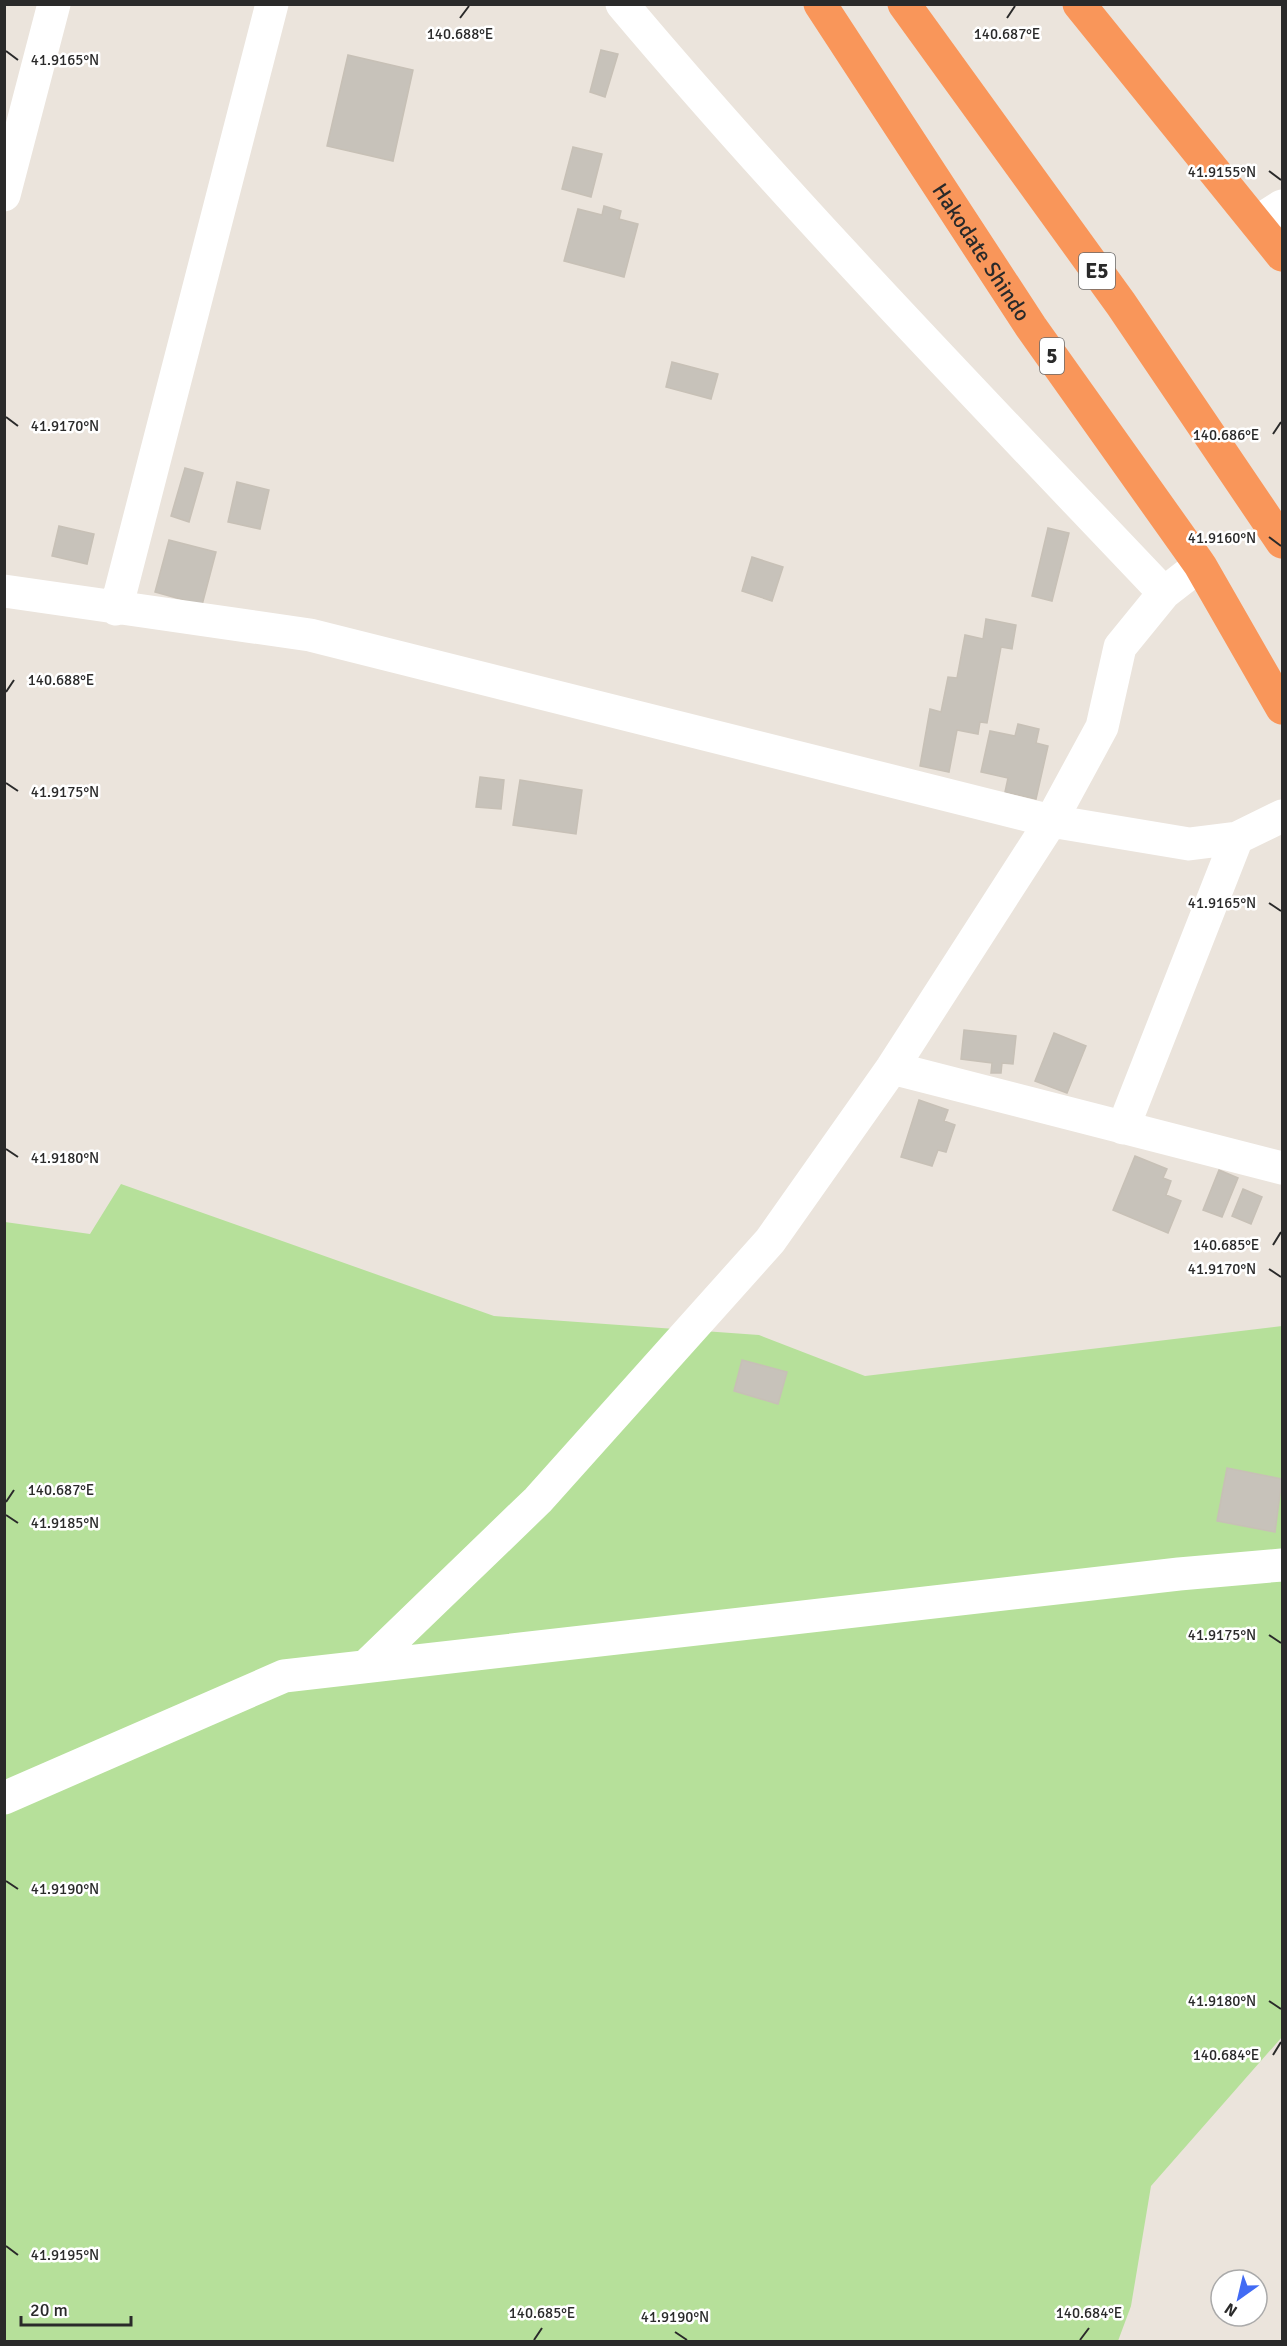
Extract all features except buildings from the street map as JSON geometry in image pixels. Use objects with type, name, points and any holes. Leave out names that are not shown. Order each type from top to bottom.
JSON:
[{"type":"highway","name":"Hakodate Shindo","points":[[820,4],[1031,327],[1200,565],[1282,708]]},
{"type":"highway","name":"E5","points":[[904,4],[1121,304],[1282,542]]},
{"type":"highway","points":[[1079,4],[1270,214],[1282,255]]},
{"type":"street","points":[[4,195],[54,4]]},
{"type":"street","points":[[116,609],[272,4]]},
{"type":"street","points":[[622,4],[684,77],[937,355],[1164,593]]},
{"type":"street","points":[[366,1665],[538,1500],[770,1241],[892,1068],[1051,821],[1102,727],[1120,648],[1164,593],[1200,565]]},
{"type":"street","points":[[4,591],[116,609],[310,634],[1051,821],[1189,844],[1237,838],[1281,820]]},
{"type":"street","points":[[1123,1128],[1237,838]]},
{"type":"street","points":[[892,1068],[1282,1168]]},
{"type":"street","points":[[4,1798],[284,1676],[1179,1574],[1282,1565]]},
{"type":"green space","points":[[121,1184],[494,1316],[759,1335],[865,1376],[1282,1326],[1282,2037],[1151,2186],[1131,2306],[1118,2341],[5,2342],[5,1222],[90,1234]]}]
